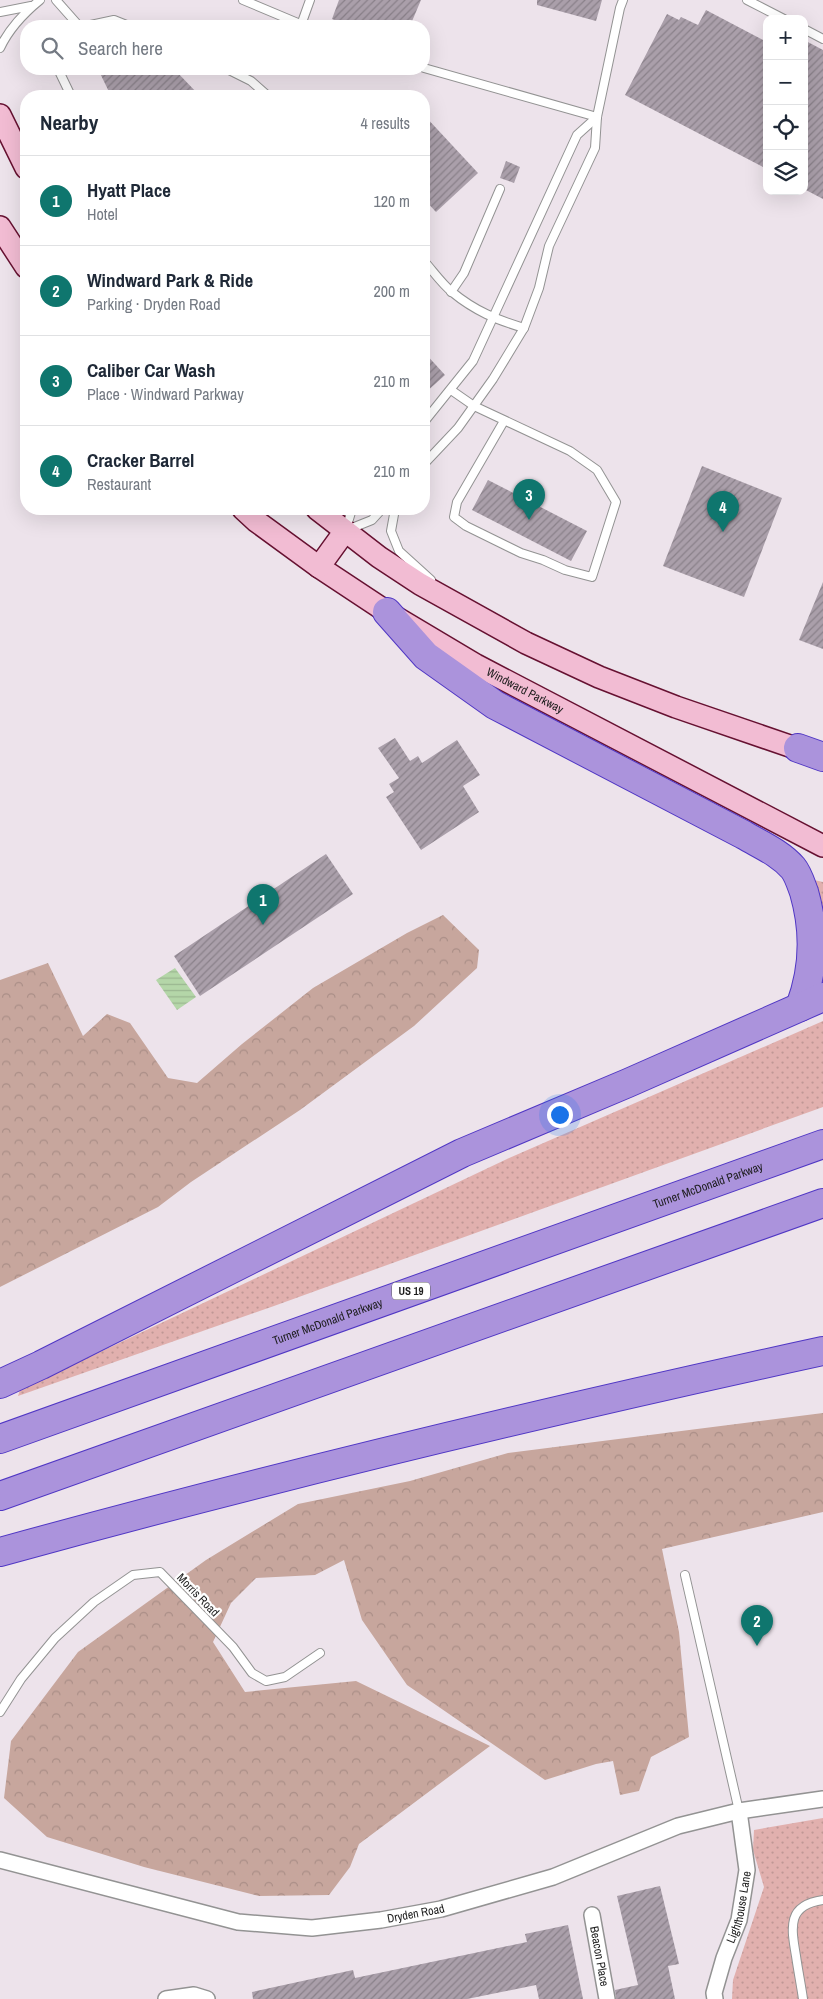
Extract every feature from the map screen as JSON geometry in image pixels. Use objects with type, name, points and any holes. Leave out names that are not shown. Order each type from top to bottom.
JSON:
[{"type":"highway","points":[[0,1384],[462,1153],[812,1002],[807,989],[811,961],[811,938],[807,903],[794,869],[778,855],[744,835],[495,704],[426,656],[387,612]]},
{"type":"highway","points":[[798,748],[823,757]]},
{"type":"highway","name":"Turner McDonald Parkway","points":[[0,1439],[823,1144]]},
{"type":"highway","points":[[0,1496],[823,1203]]},
{"type":"highway","points":[[0,1552],[183,1501],[823,1351]]},
{"type":"main road","points":[[0,115],[20,156]]},
{"type":"main road","points":[[0,226],[20,258]]},
{"type":"main road","name":"Windward Parkway","points":[[250,515],[319,567],[387,612],[476,665],[823,846]]},
{"type":"main road","points":[[325,515],[378,557],[420,584],[526,644],[599,677],[676,707],[798,748]]},
{"type":"main road","points":[[319,567],[345,531]]},
{"type":"street","name":"Dryden Road","points":[[0,1860],[238,1922],[312,1928],[381,1920],[441,1909],[553,1877],[678,1826],[739,1811],[823,1799]]},
{"type":"street","name":"Lighthouse Lane","points":[[715,1999],[714,1993],[724,1958],[740,1920],[747,1870],[739,1811]]},
{"type":"street","name":"Beacon Place","points":[[592,1915],[607,1999]]},
{"type":"street","points":[[166,1999],[194,1995],[208,1999]]},
{"type":"lane","points":[[0,48],[4,39],[19,20],[40,0]]},
{"type":"lane","points":[[56,0],[73,20]]},
{"type":"lane","points":[[243,0],[289,20]]},
{"type":"lane","points":[[305,20],[310,0]]},
{"type":"lane","points":[[430,458],[458,428],[474,406],[524,328],[539,288],[549,246],[595,148],[597,117],[623,0]]},
{"type":"lane","points":[[747,0],[776,15]]},
{"type":"lane","points":[[0,12],[33,5]]},
{"type":"lane","points":[[808,31],[823,39]]},
{"type":"lane","points":[[430,70],[597,117]]},
{"type":"lane","points":[[61,75],[68,90]]},
{"type":"lane","points":[[239,75],[251,81],[261,90]]},
{"type":"lane","points":[[430,415],[473,362],[577,135],[597,117]]},
{"type":"lane","points":[[451,292],[464,273],[500,189]]},
{"type":"lane","points":[[430,268],[451,292],[493,318],[524,328]]},
{"type":"lane","points":[[451,390],[474,406],[504,422],[570,451],[597,470],[616,502],[592,577],[565,570],[521,553],[466,526],[454,517],[457,502],[504,422]]},
{"type":"lane","points":[[345,531],[350,515]]},
{"type":"lane","points":[[345,531],[372,520],[377,515]]},
{"type":"lane","points":[[394,515],[391,531],[399,551],[437,585],[526,644]]},
{"type":"lane","name":"Morris Road","points":[[0,1712],[21,1679],[55,1638],[94,1602],[133,1575],[160,1572],[233,1647],[252,1673],[266,1681],[285,1677],[320,1653]]},
{"type":"lane","points":[[685,1575],[739,1811]]},
{"type":"lane","points":[[803,1999],[792,1935],[792,1923],[796,1913],[802,1906],[823,1900]]},
{"type":"shaded area","points":[[814,880],[823,882],[823,983],[821,977]]},
{"type":"shaded area","points":[[175,968],[196,997],[177,1010],[156,980]]},
{"type":"shaded area","points":[[823,1021],[823,1107],[274,1306],[18,1396],[20,1390],[507,1159]]},
{"type":"shaded area","points":[[823,1818],[823,1999],[732,1999],[733,1980],[764,1887],[753,1850],[754,1830]]},
{"type":"green space","points":[[443,915],[479,950],[477,968],[414,1026],[300,1110],[191,1182],[158,1207],[0,1287],[0,980],[48,963],[83,1036],[107,1014],[130,1023],[168,1078],[197,1083],[242,1044],[313,988],[407,933]]},
{"type":"green space","points":[[823,1413],[823,1512],[662,1549],[679,1632],[689,1737],[651,1757],[639,1791],[620,1795],[613,1761],[596,1764],[545,1780],[407,1685],[362,1620],[344,1560],[315,1575],[256,1578],[231,1603],[213,1642],[245,1692],[356,1681],[490,1746],[359,1844],[350,1867],[329,1895],[259,1896],[144,1867],[47,1837],[4,1798],[11,1741],[78,1652],[206,1560],[298,1504],[410,1481],[508,1453]]},
{"type":"building","points":[[339,0],[421,0],[413,20],[332,19]]},
{"type":"building","points":[[537,0],[602,0],[596,21],[537,5]]},
{"type":"building","points":[[706,10],[763,40],[763,167],[625,95],[667,14],[679,20],[681,17],[698,25]]},
{"type":"building","points":[[808,42],[823,50],[823,199],[808,191]]},
{"type":"building","points":[[101,75],[180,75],[194,90],[108,90]]},
{"type":"building","points":[[430,121],[478,173],[436,212],[430,206]]},
{"type":"building","points":[[506,161],[520,167],[514,183],[500,178]]},
{"type":"building","points":[[430,359],[445,375],[430,389]]},
{"type":"building","points":[[702,466],[782,498],[744,597],[663,566]]},
{"type":"building","points":[[488,480],[587,531],[571,561],[472,510]]},
{"type":"building","points":[[823,582],[823,649],[799,640]]},
{"type":"building","points":[[395,738],[410,761],[418,756],[422,763],[457,740],[480,775],[463,786],[479,812],[421,850],[386,797],[394,792],[389,784],[399,778],[378,748]]},
{"type":"building","points":[[326,854],[353,894],[200,996],[174,956]]},
{"type":"building","points":[[660,1886],[679,1964],[668,1966],[675,1999],[616,1999],[615,1990],[638,1985],[617,1896]]},
{"type":"building","points":[[568,1925],[583,1999],[539,1999],[536,1985],[467,1999],[253,1999],[252,1992],[353,1970],[355,1978],[527,1942],[525,1934]]},
{"type":"place","name":"Caliber Car Wash","points":[[529,520]]},
{"type":"place","name":"Cracker Barrel","points":[[723,532]]},
{"type":"place","name":"Hyatt Place","points":[[263,925]]},
{"type":"place","name":"Windward Park & Ride","points":[[757,1646]]}]
